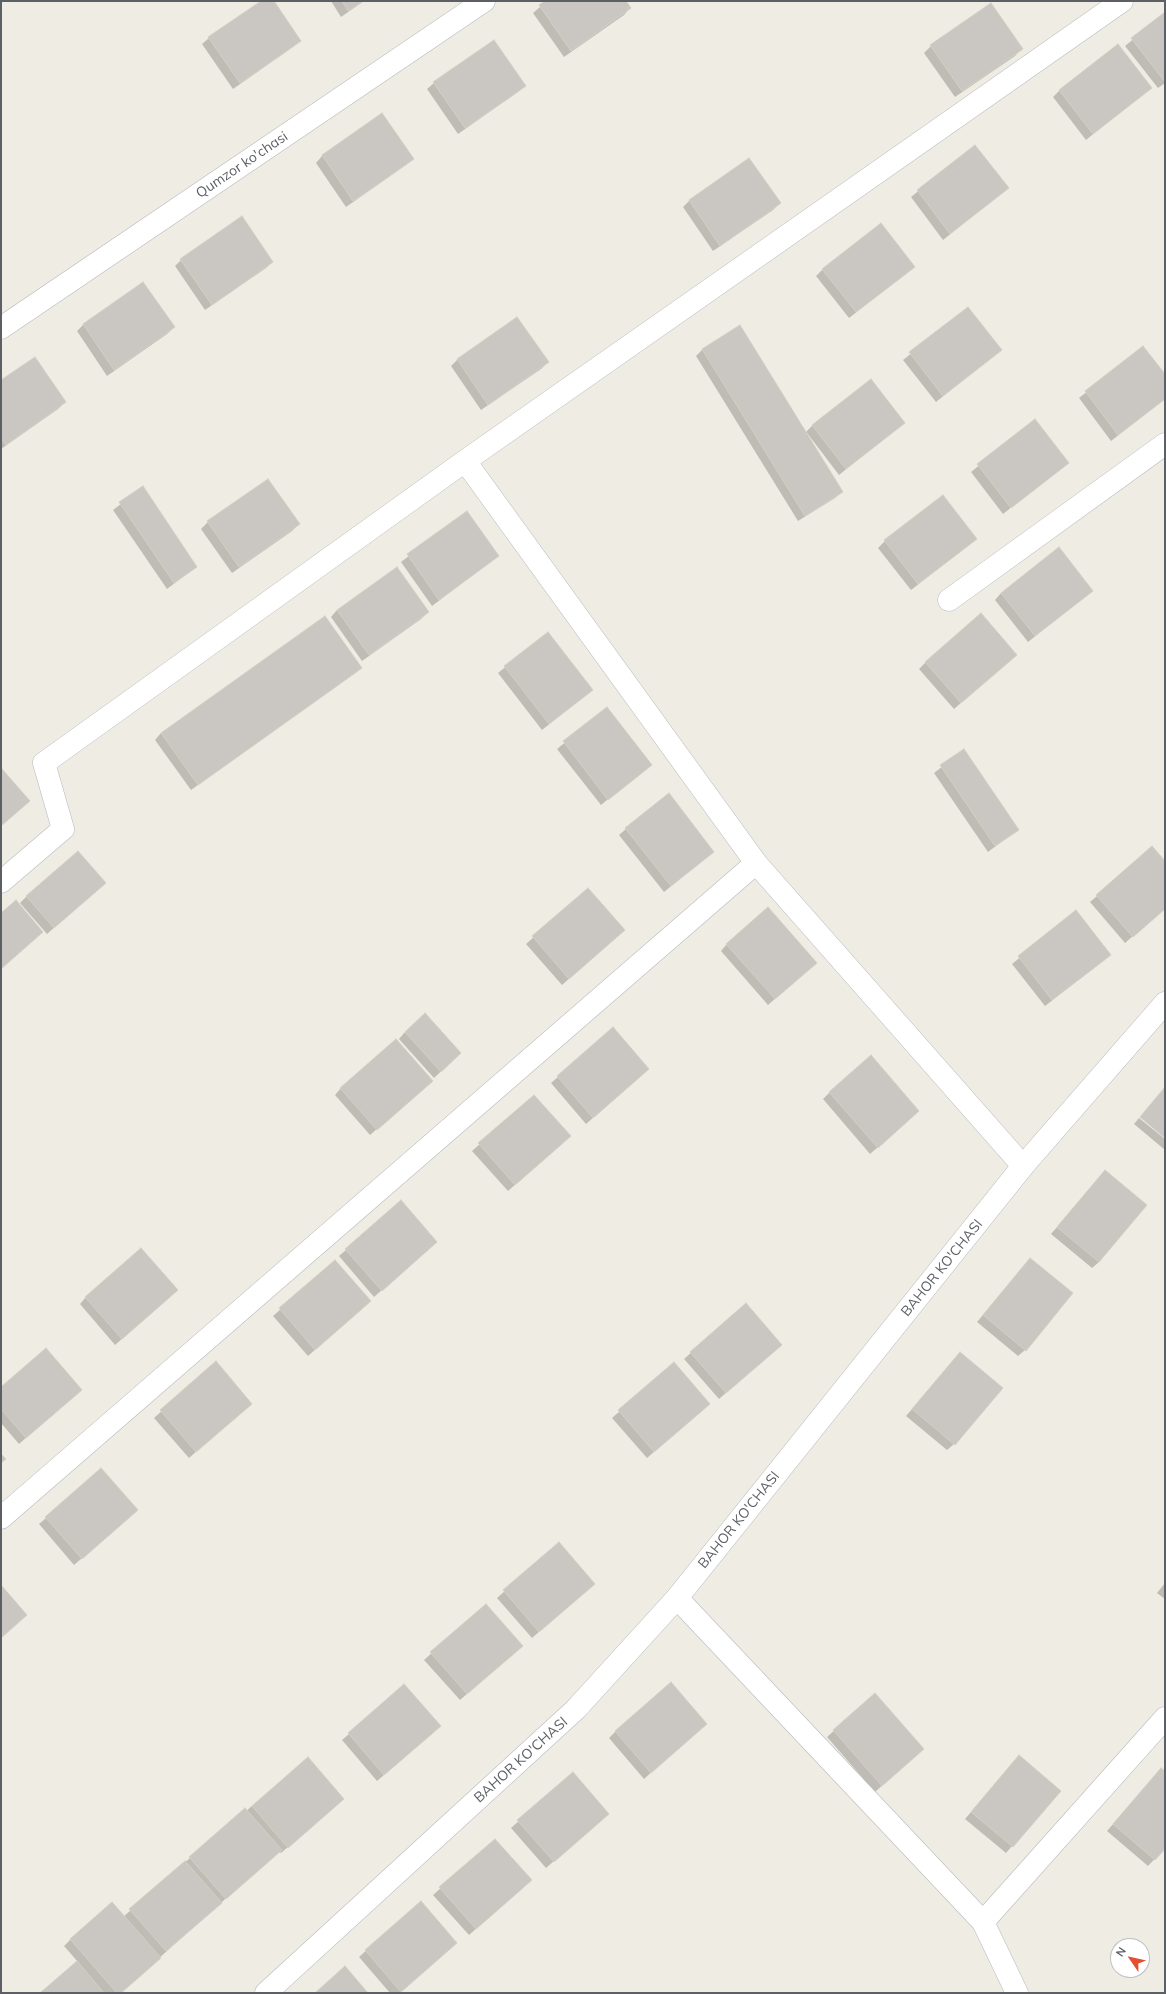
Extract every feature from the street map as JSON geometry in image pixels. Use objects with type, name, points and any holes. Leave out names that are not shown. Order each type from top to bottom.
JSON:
[{"type":"street","name":"Qumzor ko'chasi","points":[[1,328],[484,1]]},
{"type":"street","points":[[1,882],[63,829],[44,763],[465,461],[1122,1]]},
{"type":"street","points":[[949,600],[1165,444]]},
{"type":"street","points":[[465,461],[756,863],[1023,1166]]},
{"type":"street","points":[[1,1518],[756,863]]},
{"type":"street","name":"BAHOR KO'CHASI","points":[[266,1993],[576,1709],[677,1598],[1023,1166],[1165,1003]]},
{"type":"street","points":[[677,1598],[983,1922],[1016,1993]]},
{"type":"street","points":[[983,1922],[1165,1718]]},
{"type":"building","points":[[261,1],[274,1],[301,41],[240,83],[208,37]]},
{"type":"building","points":[[342,1],[363,1],[348,11]]},
{"type":"building","points":[[545,1],[626,1],[631,8],[571,51],[539,5]]},
{"type":"building","points":[[991,3],[1023,49],[962,91],[930,45]]},
{"type":"building","points":[[1165,12],[1165,82],[1131,38]]},
{"type":"building","points":[[494,40],[526,86],[465,128],[433,82]]},
{"type":"building","points":[[1118,44],[1152,88],[1093,134],[1059,90]]},
{"type":"building","points":[[382,113],[414,159],[353,201],[322,155]]},
{"type":"building","points":[[975,145],[1009,188],[950,234],[917,190]]},
{"type":"building","points":[[749,158],[781,203],[720,246],[689,200]]},
{"type":"building","points":[[242,216],[273,262],[212,305],[180,259]]},
{"type":"building","points":[[881,223],[915,267],[856,312],[822,269]]},
{"type":"building","points":[[143,282],[175,327],[114,370],[83,324]]},
{"type":"building","points":[[968,307],[1002,350],[943,396],[909,352]]},
{"type":"building","points":[[517,317],[549,362],[488,405],[457,359]]},
{"type":"building","points":[[740,325],[843,492],[805,516],[702,349]]},
{"type":"building","points":[[1143,346],[1165,374],[1165,399],[1118,435],[1085,391]]},
{"type":"building","points":[[35,357],[66,402],[6,445],[1,438],[1,380]]},
{"type":"building","points":[[871,379],[905,423],[846,469],[812,425]]},
{"type":"building","points":[[1035,419],[1069,463],[1011,508],[977,464]]},
{"type":"building","points":[[268,479],[300,524],[239,567],[207,521]]},
{"type":"building","points":[[143,486],[197,567],[174,583],[119,502]]},
{"type":"building","points":[[943,495],[977,539],[918,584],[884,540]]},
{"type":"building","points":[[467,511],[499,556],[439,600],[407,554]]},
{"type":"building","points":[[1059,547],[1093,591],[1035,636],[1001,593]]},
{"type":"building","points":[[397,567],[429,612],[369,655],[337,610]]},
{"type":"building","points":[[981,613],[1017,655],[961,703],[925,662]]},
{"type":"building","points":[[325,616],[362,668],[198,785],[161,733]]},
{"type":"building","points":[[548,632],[593,690],[549,724],[504,666]]},
{"type":"building","points":[[607,707],[652,765],[608,800],[563,741]]},
{"type":"building","points":[[964,749],[1019,830],[995,846],[940,765]]},
{"type":"building","points":[[2,769],[30,801],[1,826],[1,770]]},
{"type":"building","points":[[669,793],[714,852],[671,886],[625,828]]},
{"type":"building","points":[[1152,846],[1165,861],[1165,909],[1133,937],[1096,895]]},
{"type":"building","points":[[78,851],[106,883],[54,928],[26,896]]},
{"type":"building","points":[[588,888],[625,930],[569,979],[532,936]]},
{"type":"building","points":[[16,900],[43,932],[1,969],[1,913]]},
{"type":"building","points":[[768,907],[817,963],[775,999],[726,944]]},
{"type":"building","points":[[1076,910],[1111,955],[1052,1000],[1018,956]]},
{"type":"building","points":[[425,1013],[461,1053],[441,1072],[405,1032]]},
{"type":"building","points":[[613,1027],[649,1069],[593,1118],[557,1076]]},
{"type":"building","points":[[396,1039],[433,1081],[377,1130],[340,1088]]},
{"type":"building","points":[[871,1055],[919,1111],[878,1148],[829,1092]]},
{"type":"building","points":[[1165,1087],[1165,1138],[1140,1117]]},
{"type":"building","points":[[534,1095],[571,1136],[515,1185],[478,1143]]},
{"type":"building","points":[[1105,1170],[1147,1205],[1099,1262],[1057,1227]]},
{"type":"building","points":[[401,1200],[437,1242],[382,1291],[345,1249]]},
{"type":"building","points":[[141,1248],[178,1290],[122,1339],[85,1297]]},
{"type":"building","points":[[1030,1258],[1073,1293],[1026,1351],[983,1315]]},
{"type":"building","points":[[335,1260],[371,1301],[315,1350],[279,1308]]},
{"type":"building","points":[[746,1303],[782,1345],[726,1393],[690,1352]]},
{"type":"building","points":[[46,1348],[82,1390],[26,1438],[1,1409],[1,1387]]},
{"type":"building","points":[[960,1352],[1003,1388],[955,1445],[912,1409]]},
{"type":"building","points":[[216,1361],[252,1404],[196,1452],[160,1410]]},
{"type":"building","points":[[674,1362],[710,1404],[654,1452],[618,1410]]},
{"type":"building","points":[[1,1454],[6,1459],[1,1463]]},
{"type":"building","points":[[101,1468],[138,1510],[82,1559],[45,1517]]},
{"type":"building","points":[[559,1542],[595,1584],[539,1632],[503,1590]]},
{"type":"building","points":[[1,1585],[27,1615],[1,1638]]},
{"type":"building","points":[[486,1604],[523,1646],[467,1694],[430,1652]]},
{"type":"building","points":[[671,1682],[707,1724],[651,1773],[615,1731]]},
{"type":"building","points":[[404,1684],[441,1726],[384,1775],[348,1733]]},
{"type":"building","points":[[875,1693],[924,1749],[882,1786],[833,1730]]},
{"type":"building","points":[[1019,1755],[1061,1791],[1013,1847],[971,1812]]},
{"type":"building","points":[[308,1757],[344,1799],[288,1848],[252,1806]]},
{"type":"building","points":[[1161,1768],[1165,1771],[1165,1849],[1155,1860],[1113,1824]]},
{"type":"building","points":[[573,1772],[609,1814],[554,1862],[517,1820]]},
{"type":"building","points":[[245,1808],[282,1850],[226,1899],[189,1857]]},
{"type":"building","points":[[495,1839],[532,1880],[476,1929],[439,1887]]},
{"type":"building","points":[[185,1861],[222,1903],[166,1951],[129,1909]]},
{"type":"building","points":[[421,1901],[457,1943],[401,1992],[365,1950]]},
{"type":"building","points":[[112,1902],[161,1958],[121,1993],[117,1993],[70,1939]]},
{"type":"building","points":[[77,1961],[104,1993],[40,1993]]},
{"type":"building","points":[[345,1966],[368,1993],[315,1993]]}]
